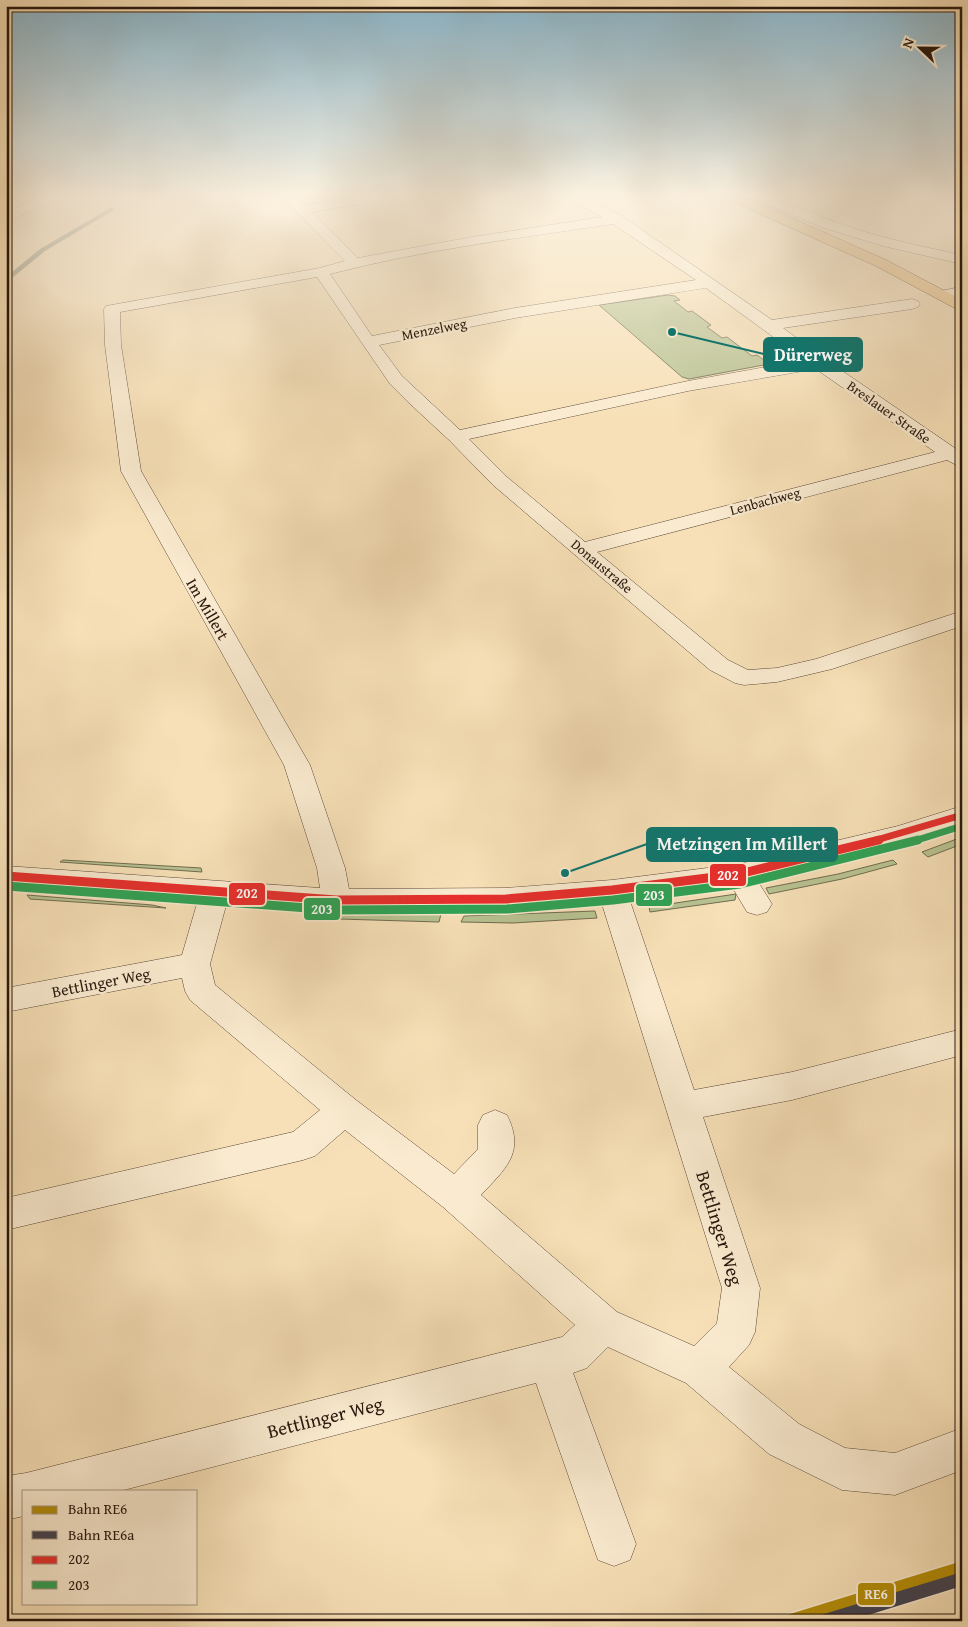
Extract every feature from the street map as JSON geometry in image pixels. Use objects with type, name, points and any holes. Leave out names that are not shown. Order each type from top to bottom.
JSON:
[{"type":"main road","points":[[900,273],[962,307]]},
{"type":"street","name":"Im Millert","points":[[316,273],[112,309],[113,345],[131,471],[297,765],[331,868],[336,900]]},
{"type":"street","name":"Donaustraße","points":[[322,273],[396,380],[456,436],[500,481],[719,665],[744,678],[777,675],[824,664],[962,618]]},
{"type":"street","name":"Breslauer Straße","points":[[694,273],[955,458]]},
{"type":"street","name":"Menzelweg","points":[[368,342],[515,313],[708,283]]},
{"type":"street","points":[[942,295],[962,292]]},
{"type":"street","points":[[769,325],[912,304]]},
{"type":"street","points":[[456,436],[688,386],[819,363]]},
{"type":"street","name":"Lenbachweg","points":[[582,549],[955,458]]},
{"type":"street","points":[[6,876],[336,900],[506,899],[612,890],[739,874],[902,834],[962,815]]},
{"type":"street","points":[[739,874],[757,904]]},
{"type":"street","name":"Bettlinger Weg","points":[[612,890],[741,1288],[735,1332],[700,1370]]},
{"type":"street","points":[[215,892],[195,964],[201,991],[344,1110],[456,1196],[603,1325],[700,1370],[784,1439],[842,1469],[895,1474],[962,1449]]},
{"type":"street","name":"Bettlinger Weg","points":[[6,1000],[195,964]]},
{"type":"street","points":[[682,1106],[792,1086],[962,1042]]},
{"type":"street","points":[[6,1214],[303,1144],[344,1110]]},
{"type":"street","points":[[456,1196],[496,1154],[494,1125]]},
{"type":"street","name":"Bettlinger Weg","points":[[40,1490],[573,1354],[603,1325]]},
{"type":"street","points":[[548,1360],[614,1544]]},
{"type":"street","points":[[6,1498],[22,1494]]},
{"type":"green space","points":[[668,295],[675,296],[680,300],[674,301],[688,312],[692,311],[711,325],[707,327],[722,338],[727,337],[752,356],[757,355],[769,364],[689,379],[682,377],[599,305]]},
{"type":"green space","points":[[962,837],[962,844],[928,857],[922,852]]},
{"type":"green space","points":[[63,860],[201,868],[202,872],[60,862]]},
{"type":"green space","points":[[893,860],[897,864],[842,879],[769,894],[766,888],[838,874]]},
{"type":"green space","points":[[736,894],[735,900],[650,912],[649,907]]},
{"type":"green space","points":[[27,895],[152,905],[166,908],[30,899]]},
{"type":"green space","points":[[595,911],[597,918],[513,923],[461,922],[464,916]]},
{"type":"green space","points":[[308,912],[372,915],[441,914],[439,922],[306,918]]},
{"type":"waterway","points":[[6,281],[13,273]]},
{"type":"rail line","name":"RE6","points":[[790,1621],[962,1568]]},
{"type":"rail line","name":"RE6a","points":[[824,1621],[962,1579]]},
{"type":"transit line","name":"202","points":[[6,876],[336,900],[506,899],[612,890],[739,874],[902,834],[962,815]]},
{"type":"transit line","name":"203","points":[[6,886],[335,910],[507,909],[613,900],[740,884],[904,844],[962,826]]},
{"type":"place","name":"Dürerweg","points":[[672,332]]},
{"type":"place","name":"Metzingen Im Millert","points":[[565,873]]}]
